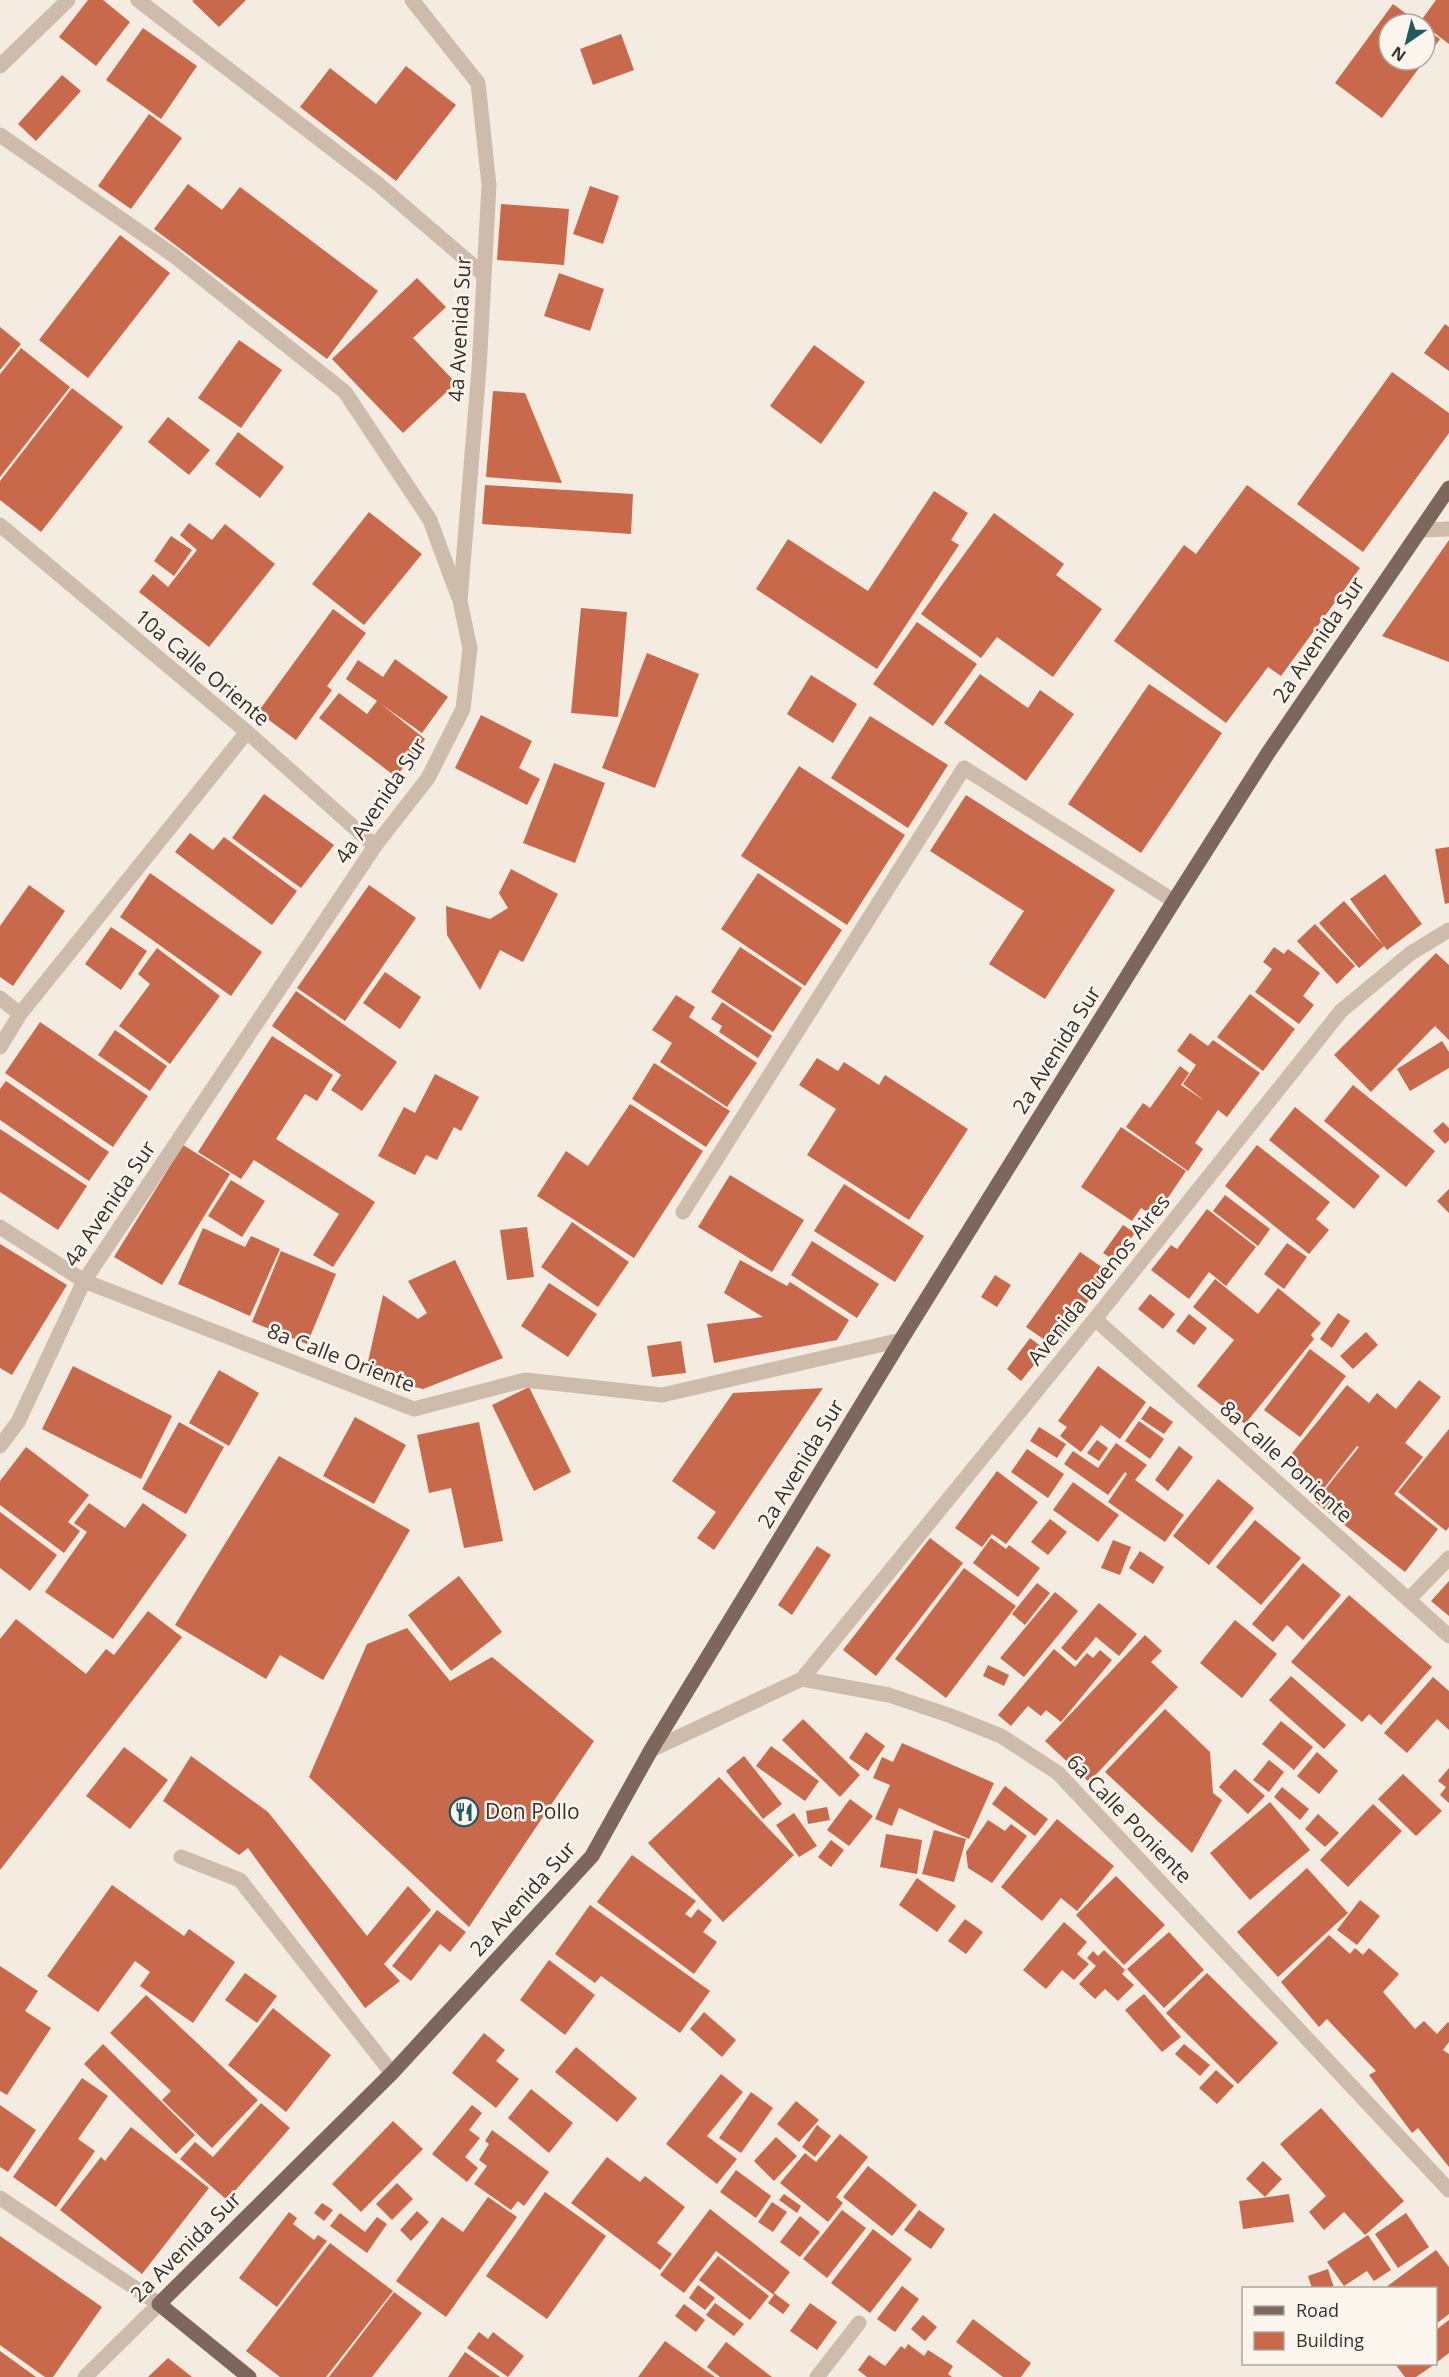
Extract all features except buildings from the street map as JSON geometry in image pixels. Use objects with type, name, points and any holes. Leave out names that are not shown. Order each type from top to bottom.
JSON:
[{"type":"main road","name":"2a Avenida Sur","points":[[159,2304],[392,2073],[592,1856],[651,1750],[901,1340],[1174,902],[1268,753],[1449,488]]},
{"type":"main road","points":[[159,2304],[249,2377]]},
{"type":"street","points":[[0,66],[68,0]]},
{"type":"street","points":[[138,0],[378,184],[484,275]]},
{"type":"street","name":"4a Avenida Sur","points":[[0,1446],[18,1422],[84,1281],[375,846],[428,778],[464,709],[470,648],[460,601],[479,369],[489,185],[478,83],[412,0]]},
{"type":"street","points":[[0,135],[173,255],[345,392],[430,520],[460,601]]},
{"type":"street","name":"10a Calle Oriente","points":[[0,525],[247,732],[375,846]]},
{"type":"street","points":[[1420,530],[1449,529]]},
{"type":"street","points":[[0,1047],[20,1014],[247,732]]},
{"type":"street","points":[[683,1212],[964,768],[1174,902]]},
{"type":"street","name":"Avenida Buenos Aires","points":[[802,1679],[1095,1319],[1341,1011],[1411,953],[1449,930]]},
{"type":"street","points":[[0,998],[20,1014]]},
{"type":"street","name":"8a Calle Oriente","points":[[0,1227],[84,1281],[414,1409],[525,1380],[662,1395],[901,1340]]},
{"type":"street","name":"8a Calle Poniente","points":[[1095,1319],[1449,1636]]},
{"type":"street","points":[[1408,1600],[1449,1558]]},
{"type":"street","points":[[651,1750],[802,1679]]},
{"type":"street","name":"6a Calle Poniente","points":[[802,1679],[889,1695],[951,1716],[1001,1736],[1058,1773],[1449,2190]]},
{"type":"street","points":[[181,1857],[240,1880],[392,2073]]},
{"type":"street","points":[[0,2198],[159,2304]]},
{"type":"street","name":"2a Avenida Sur","points":[[85,2377],[159,2304]]},
{"type":"street","points":[[816,2377],[859,2323]]},
{"type":"place","name":"Don Pollo","points":[[464,1812]]}]
